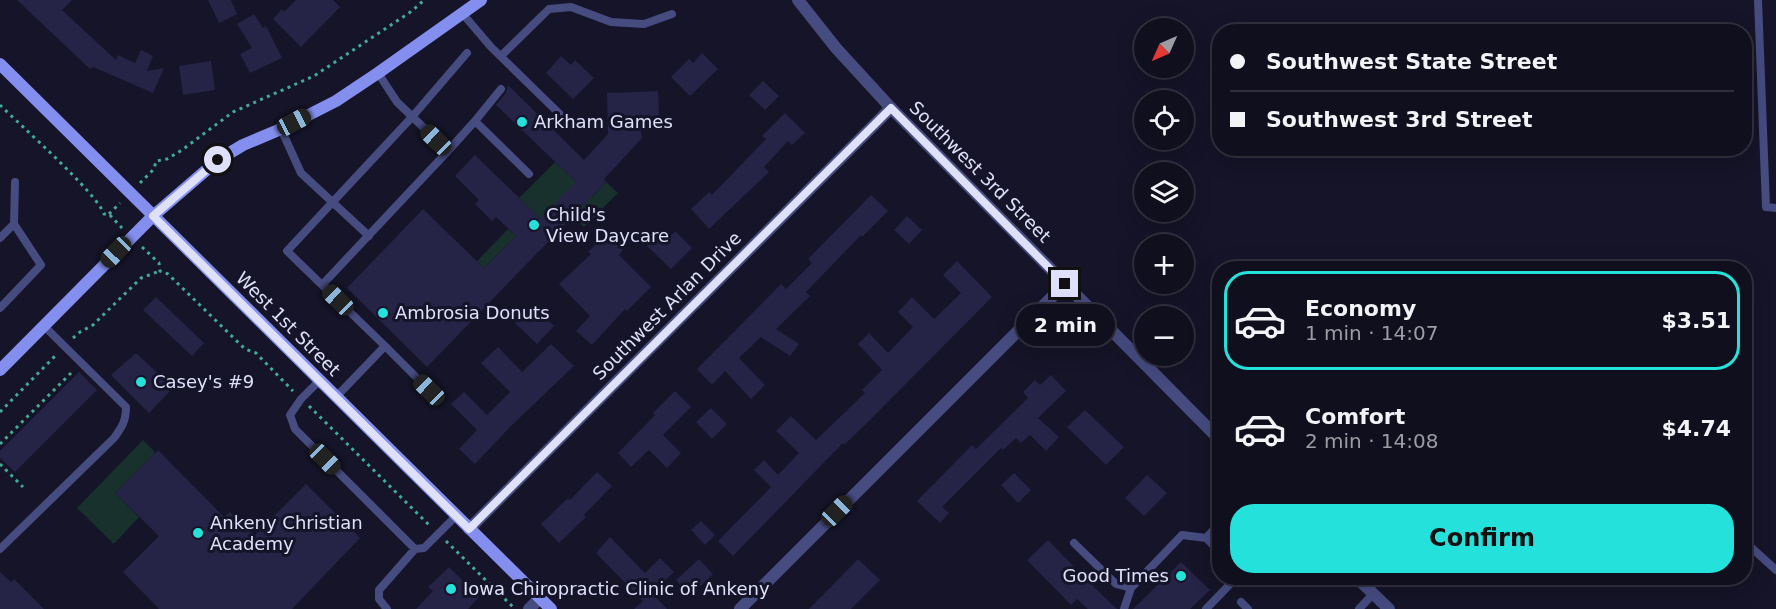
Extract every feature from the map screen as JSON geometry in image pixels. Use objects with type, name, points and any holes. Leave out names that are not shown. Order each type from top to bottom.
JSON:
[{"type":"main road","points":[[0,370],[131,237],[218,160],[243,145],[336,101],[481,0]]},
{"type":"main road","name":"West 1st Street","points":[[0,64],[551,609]]},
{"type":"street","name":"Southwest 3rd Street","points":[[798,0],[844,57],[891,108],[1212,432]]},
{"type":"street","name":"Southwest Arlan Drive","points":[[469,529],[891,108]]},
{"type":"street","points":[[740,609],[1065,284]]},
{"type":"street","points":[[1364,585],[1389,609]]},
{"type":"street","points":[[529,609],[540,598]]},
{"type":"lane","points":[[1758,0],[1766,207],[1776,208]]},
{"type":"lane","points":[[501,57],[549,9],[571,7],[611,22],[644,24],[672,14]]},
{"type":"lane","points":[[462,13],[501,57],[573,127]]},
{"type":"lane","points":[[429,390],[287,251],[412,117],[466,53]]},
{"type":"lane","points":[[378,73],[397,102],[448,152]]},
{"type":"lane","points":[[322,285],[448,152],[501,89]]},
{"type":"lane","points":[[475,121],[529,174]]},
{"type":"lane","points":[[281,129],[301,173],[369,236]]},
{"type":"lane","points":[[0,309],[41,265],[14,224],[15,182]]},
{"type":"lane","points":[[0,238],[14,224]]},
{"type":"lane","points":[[0,549],[114,438],[126,418],[126,407],[44,326]]},
{"type":"lane","points":[[336,397],[385,346]]},
{"type":"lane","points":[[320,381],[301,399],[290,415],[295,429],[415,549]]},
{"type":"lane","points":[[387,609],[379,599],[379,590],[415,549],[424,548],[456,516]]},
{"type":"lane","points":[[1206,538],[1212,532]]},
{"type":"lane","points":[[1124,609],[1131,588],[1182,536],[1206,538],[1212,544]]},
{"type":"lane","points":[[1074,543],[1116,584],[1131,588]]},
{"type":"lane","points":[[1752,548],[1776,570]]},
{"type":"lane","points":[[1206,609],[1229,585]]},
{"type":"lane","points":[[1359,609],[1373,594]]},
{"type":"lane","points":[[1241,602],[1248,609]]},
{"type":"path","points":[[109,214],[154,169],[156,161],[167,159],[182,150],[234,112],[315,76],[363,45],[424,0]]},
{"type":"path","points":[[0,105],[75,178],[102,208],[104,214],[109,214],[159,263],[160,271]]},
{"type":"path","points":[[0,412],[65,346],[80,332],[93,325],[141,278],[160,271],[168,274],[245,349],[256,353],[515,609]]},
{"type":"path","points":[[0,444],[82,362]]},
{"type":"path","points":[[0,464],[23,487]]},
{"type":"green space","points":[[555,162],[592,197],[606,182],[618,193],[584,227],[573,217],[574,214],[540,218],[519,198]]},
{"type":"green space","points":[[508,229],[516,236],[484,268],[477,261]]},
{"type":"green space","points":[[143,440],[154,451],[154,454],[115,493],[139,517],[114,544],[77,508]]},
{"type":"building","points":[[17,0],[72,0],[62,10],[116,60],[118,55],[135,63],[141,50],[153,56],[147,71],[164,68],[153,93],[93,67],[90,69]]},
{"type":"building","points":[[208,0],[231,0],[237,14],[219,23]]},
{"type":"building","points":[[296,0],[333,0],[340,7],[301,47],[273,19],[282,9],[284,12]]},
{"type":"building","points":[[254,14],[263,28],[266,26],[282,58],[250,73],[240,54],[252,48],[237,24]]},
{"type":"building","points":[[702,53],[718,69],[690,96],[671,77],[689,59],[693,63]]},
{"type":"building","points":[[561,56],[571,65],[575,60],[594,78],[573,99],[546,73]]},
{"type":"building","points":[[211,61],[215,90],[183,95],[179,66]]},
{"type":"building","points":[[763,81],[779,96],[765,110],[749,95]]},
{"type":"building","points":[[508,85],[584,160],[608,134],[607,93],[658,91],[659,116],[638,117],[642,138],[604,179],[606,182],[427,367],[347,288],[423,209],[484,268],[516,236],[496,217],[492,221],[475,204],[479,200],[455,176],[475,155],[540,218],[576,182],[496,105],[506,93]]},
{"type":"building","points":[[785,113],[805,133],[792,145],[788,141],[764,167],[769,172],[709,229],[691,209],[709,192],[712,195],[766,139],[762,136]]},
{"type":"building","points":[[871,195],[888,211],[862,237],[861,235],[806,292],[810,296],[776,329],[799,344],[790,356],[761,337],[739,358],[765,385],[751,399],[725,371],[712,385],[697,369],[781,284],[786,289],[812,263],[808,259]]},
{"type":"building","points":[[907,216],[922,230],[909,244],[894,230]]},
{"type":"building","points":[[675,231],[692,248],[671,269],[647,246],[661,232],[668,239]]},
{"type":"building","points":[[606,234],[623,250],[619,255],[651,287],[627,311],[625,309],[592,345],[576,331],[590,316],[559,284],[591,254],[588,252]]},
{"type":"building","points":[[957,261],[992,297],[867,423],[844,445],[843,443],[733,556],[718,541],[771,487],[754,470],[764,460],[778,475],[799,453],[776,431],[791,416],[816,440],[865,393],[862,390],[882,370],[858,344],[869,333],[888,353],[913,327],[898,312],[912,297],[934,319],[961,293],[943,275]]},
{"type":"building","points":[[156,297],[204,343],[192,356],[143,310]]},
{"type":"building","points":[[532,305],[554,326],[537,344],[515,323]]},
{"type":"building","points":[[551,344],[574,366],[475,464],[459,449],[477,430],[451,404],[464,392],[487,415],[510,392],[481,363],[498,347],[522,372]]},
{"type":"building","name":"Casey's #9","points":[[136,353],[166,381],[163,384],[170,391],[149,413],[111,375]]},
{"type":"building","points":[[79,372],[97,390],[15,472],[0,458],[0,451]]},
{"type":"building","points":[[1051,375],[1066,391],[1038,418],[1059,437],[1046,451],[1030,435],[1021,443],[1016,438],[1003,450],[1001,448],[942,507],[949,513],[940,523],[917,501],[972,445],[976,449],[1028,398],[1023,392],[1035,380],[1040,385]]},
{"type":"building","points":[[675,391],[691,407],[663,435],[681,453],[667,468],[649,450],[631,467],[618,453]]},
{"type":"building","points":[[711,408],[727,424],[712,439],[696,422]]},
{"type":"building","points":[[1085,410],[1124,447],[1106,465],[1067,427]]},
{"type":"building","points":[[158,450],[224,517],[230,512],[255,535],[306,484],[360,538],[292,609],[159,609],[123,572],[159,536],[115,493]]},
{"type":"building","points":[[597,472],[612,486],[584,515],[586,517],[559,543],[541,524],[568,498],[570,500]]},
{"type":"building","points":[[1014,473],[1031,490],[1018,503],[1001,485]]},
{"type":"building","points":[[1147,475],[1167,493],[1144,516],[1125,498]]},
{"type":"building","points":[[701,521],[715,535],[705,545],[691,530]]},
{"type":"building","points":[[610,537],[645,573],[660,558],[674,572],[652,593],[667,609],[634,609],[643,601],[596,553]]},
{"type":"building","points":[[1048,540],[1117,609],[1088,609],[1077,599],[1071,605],[1027,560]]},
{"type":"building","points":[[699,559],[713,574],[690,596],[676,580]]},
{"type":"building","points":[[858,559],[880,580],[851,609],[809,609]]},
{"type":"building","name":"Good Times","points":[[1181,562],[1210,590],[1190,609],[1133,609]]},
{"type":"building","name":"Iowa Chiropractic Clinic of Ankeny","points":[[449,567],[479,597],[468,609],[416,609],[433,591],[428,587]]},
{"type":"building","points":[[0,572],[11,582],[14,579],[44,609],[0,609]]},
{"type":"place","name":"Arkham Games","points":[[522,122]]},
{"type":"place","name":"Child's View Daycare","points":[[534,225]]},
{"type":"place","name":"Ambrosia Donuts","points":[[383,313]]},
{"type":"place","name":"Casey's #9","points":[[141,382]]},
{"type":"place","name":"Ankeny Christian Academy","points":[[198,533]]},
{"type":"place","name":"Good Times","points":[[1181,576]]},
{"type":"place","name":"Iowa Chiropractic Clinic of Ankeny","points":[[451,589]]},
{"type":"route","points":[[218,160],[153,216],[469,529],[891,108],[1065,284]]}]
